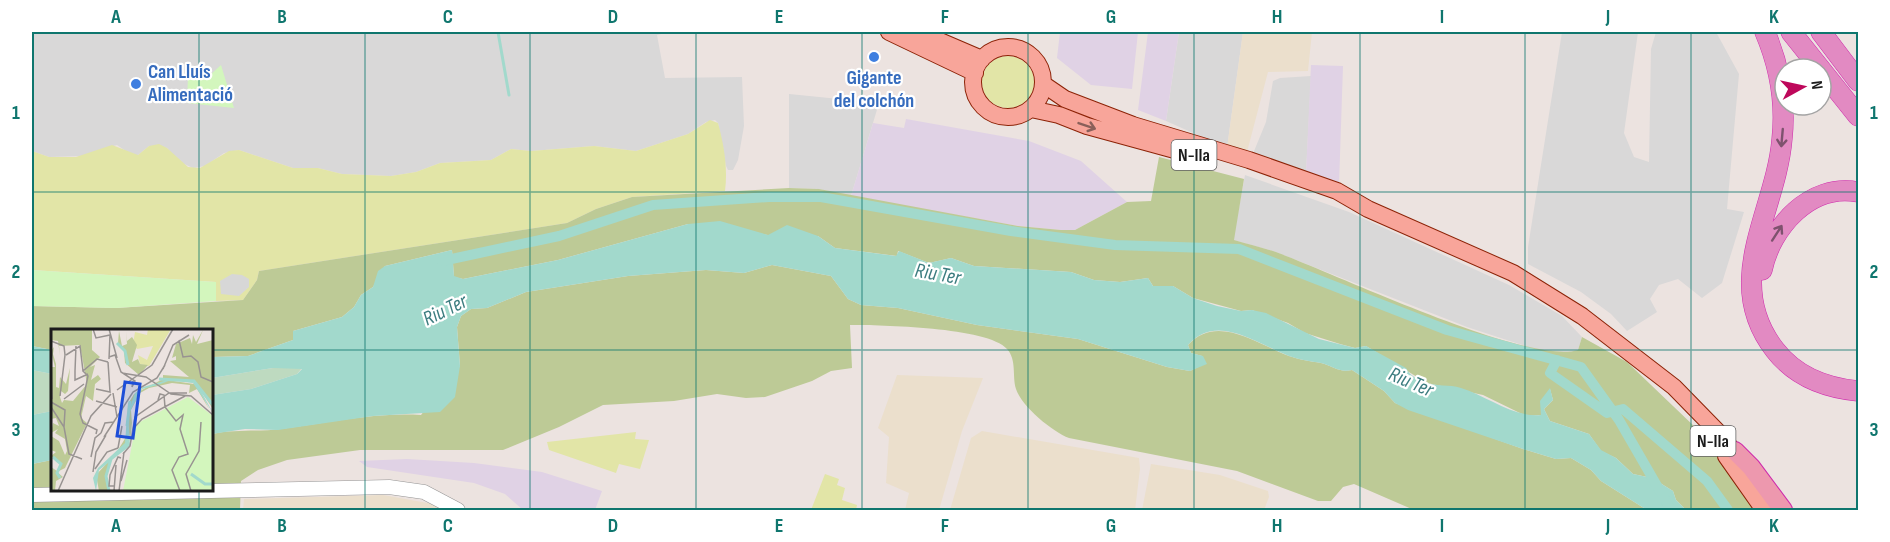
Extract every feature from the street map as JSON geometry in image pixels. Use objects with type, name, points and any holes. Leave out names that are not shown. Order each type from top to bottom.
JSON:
[{"type":"highway","points":[[1765,32],[1776,59],[1784,120],[1779,161],[1753,256],[1752,300],[1770,343],[1795,370],[1828,386],[1858,391]]},
{"type":"highway","points":[[1791,32],[1858,116]]},
{"type":"highway","points":[[1822,32],[1858,70]]},
{"type":"highway","points":[[1822,32],[1858,81]]},
{"type":"highway","points":[[1858,192],[1843,190],[1828,194],[1814,199],[1790,215],[1769,245],[1761,275],[1767,313],[1780,339],[1790,351],[1817,370],[1832,376],[1858,380]]},
{"type":"highway","points":[[1735,451],[1783,510]]},
{"type":"highway","points":[[1748,485],[1769,510]]},
{"type":"main road","points":[[889,32],[978,66]]},
{"type":"main road","points":[[919,32],[978,66]]},
{"type":"main road","points":[[978,66],[999,48],[1011,47],[1027,52],[1039,66],[1043,84],[1040,98],[1031,109]]},
{"type":"main road","name":"N-IIa","points":[[978,66],[974,90],[984,107],[995,115],[1016,117],[1031,109],[1059,115],[1107,132],[1248,169],[1334,201],[1357,204]]},
{"type":"main road","name":"N-IIa","points":[[1043,84],[1065,99],[1133,125],[1249,160],[1337,191],[1357,204],[1513,273],[1582,316],[1662,379],[1705,417],[1735,451],[1774,510]]},
{"type":"main road","name":"N-IIa","points":[[1662,379],[1748,485],[1764,510]]},
{"type":"street","points":[[213,491],[389,487],[424,492],[458,510]]},
{"type":"street","points":[[32,495],[210,491]]},
{"type":"shaded area","points":[[32,32],[670,32],[657,35],[665,78],[742,77],[744,126],[738,160],[733,170],[728,170],[726,166],[718,123],[715,120],[706,122],[688,134],[636,151],[594,146],[531,151],[511,149],[491,160],[440,163],[416,172],[391,176],[342,174],[318,168],[293,168],[239,150],[224,153],[205,166],[193,168],[180,162],[167,148],[149,146],[138,155],[133,156],[117,145],[81,156],[49,157],[32,151]]},
{"type":"shaded area","points":[[1060,32],[1138,32],[1132,89],[1091,85],[1057,58]]},
{"type":"shaded area","points":[[1148,32],[1179,32],[1166,121],[1138,110]]},
{"type":"shaded area","points":[[1179,32],[1243,32],[1227,148],[1166,121]]},
{"type":"shaded area","points":[[1243,32],[1312,32],[1308,71],[1268,72],[1247,152],[1227,148]]},
{"type":"shaded area","points":[[1562,32],[1638,32],[1624,133],[1634,157],[1649,162],[1651,49],[1656,32],[1716,32],[1739,74],[1727,209],[1744,212],[1722,283],[1702,298],[1678,279],[1659,285],[1650,299],[1657,312],[1627,331],[1611,314],[1581,292],[1528,264],[1528,247]]},
{"type":"shaded area","points":[[1003,56],[1013,56],[1027,63],[1034,82],[1027,101],[1013,108],[1003,108],[993,104],[986,97],[982,87],[982,77],[986,67],[993,60]]},
{"type":"shaded area","points":[[221,65],[234,108],[187,103],[188,75],[210,75]]},
{"type":"shaded area","points":[[1311,65],[1343,66],[1339,185],[1306,173]]},
{"type":"shaded area","points":[[1311,76],[1306,173],[1252,156],[1266,122],[1273,81],[1280,78]]},
{"type":"shaded area","points":[[789,94],[879,103],[851,196],[819,189],[789,188]]},
{"type":"shaded area","points":[[906,119],[1029,141],[1081,161],[1127,202],[1075,230],[1061,230],[1018,226],[851,196],[873,123],[904,128]]},
{"type":"shaded area","points":[[710,120],[718,123],[722,140],[726,165],[725,191],[632,197],[596,209],[567,223],[259,271],[257,280],[243,300],[216,301],[216,282],[32,270],[32,151],[49,157],[76,157],[112,145],[138,155],[149,146],[159,144],[167,148],[188,167],[200,168],[229,151],[239,150],[293,168],[318,168],[342,174],[391,176],[416,172],[440,163],[491,160],[511,149],[531,151],[594,146],[636,151],[688,134]]},
{"type":"shaded area","points":[[1159,157],[1244,179],[1234,240],[1273,251],[1429,314],[1518,344],[1553,351],[1578,350],[1582,337],[1627,362],[1696,428],[1741,485],[1757,510],[1686,510],[1676,500],[1673,491],[1652,478],[1633,474],[1616,458],[1601,451],[1589,434],[1550,421],[1544,409],[1553,400],[1550,389],[1541,415],[1526,416],[1483,395],[1427,383],[1366,346],[1355,348],[1340,344],[1305,333],[1288,323],[1252,310],[1241,311],[1193,298],[1173,286],[1153,286],[1148,278],[1120,282],[1094,280],[1071,272],[974,266],[951,258],[929,263],[898,251],[897,256],[835,248],[818,236],[768,235],[688,224],[558,260],[463,279],[454,277],[452,250],[385,266],[373,287],[361,295],[354,307],[342,317],[293,331],[293,340],[248,356],[213,357],[213,329],[51,329],[51,350],[32,346],[32,306],[116,308],[243,300],[257,280],[259,271],[567,223],[596,209],[632,197],[789,188],[819,189],[1018,226],[1061,230],[1075,230],[1127,202],[1151,201]]},
{"type":"shaded area","points":[[1245,175],[1349,212],[1509,285],[1562,316],[1582,337],[1578,350],[1567,354],[1541,351],[1467,327],[1273,251],[1233,240]]},
{"type":"shaded area","points":[[772,265],[831,276],[848,299],[861,305],[898,308],[977,325],[1078,339],[1167,367],[1190,371],[1198,367],[1202,356],[1191,353],[1188,345],[1199,336],[1224,331],[1237,334],[1293,357],[1340,370],[1352,370],[1384,391],[1395,403],[1523,449],[1556,459],[1571,458],[1591,470],[1601,481],[1647,510],[1414,510],[1354,484],[1343,487],[1331,501],[1318,501],[1237,471],[1062,435],[1039,418],[1019,396],[1010,353],[996,342],[979,336],[933,329],[850,325],[852,368],[831,371],[812,381],[765,397],[746,398],[717,394],[674,401],[603,405],[559,427],[503,450],[360,450],[287,460],[258,470],[241,481],[240,510],[32,510],[32,464],[51,460],[51,491],[213,491],[213,434],[281,429],[368,417],[421,415],[460,366],[457,327],[461,316],[471,309],[487,308],[526,292],[628,276],[706,270],[744,273]]},
{"type":"shaded area","points":[[32,270],[216,282],[216,301],[116,308],[32,306]]},
{"type":"shaded area","points":[[232,274],[242,275],[249,279],[249,287],[239,296],[221,294],[220,281]]},
{"type":"shaded area","points":[[273,368],[302,368],[297,374],[251,389],[213,395],[213,378]]},
{"type":"shaded area","points":[[32,370],[51,374],[51,411],[32,415]]},
{"type":"shaded area","points":[[897,375],[983,378],[962,431],[939,510],[905,510],[909,493],[886,483],[889,437],[878,428]]},
{"type":"shaded area","points":[[982,431],[1139,458],[1140,469],[1135,510],[950,510],[971,438]]},
{"type":"shaded area","points":[[636,432],[635,439],[649,440],[640,469],[619,464],[616,473],[549,450],[547,442]]},
{"type":"shaded area","points":[[407,459],[474,463],[542,472],[602,491],[595,510],[523,510],[505,494],[474,483],[367,467],[359,461]]},
{"type":"shaded area","points":[[1151,464],[1220,475],[1268,491],[1269,497],[1264,510],[1142,510]]},
{"type":"shaded area","points":[[825,474],[839,479],[837,485],[845,488],[842,500],[857,505],[856,510],[811,510]]},
{"type":"shaded area","points":[[383,495],[433,504],[443,510],[243,510],[244,499]]},
{"type":"water","name":"Riu Ter","points":[[720,221],[768,235],[787,225],[818,236],[835,248],[896,256],[899,251],[929,263],[951,258],[974,266],[1071,272],[1094,280],[1120,282],[1148,278],[1153,286],[1173,286],[1193,298],[1217,306],[1266,313],[1319,339],[1355,348],[1366,346],[1406,368],[1411,375],[1424,382],[1461,388],[1521,413],[1541,415],[1540,401],[1550,388],[1553,400],[1544,409],[1550,421],[1589,434],[1601,450],[1616,458],[1633,474],[1652,478],[1673,491],[1676,500],[1686,510],[1647,510],[1601,481],[1591,470],[1571,458],[1556,459],[1408,410],[1395,403],[1384,391],[1352,370],[1340,370],[1293,357],[1237,334],[1212,331],[1199,336],[1188,345],[1191,353],[1203,356],[1207,364],[1190,371],[1167,367],[1078,339],[977,325],[898,308],[861,305],[848,299],[831,276],[772,265],[744,273],[706,270],[628,276],[526,292],[487,308],[471,309],[461,316],[457,327],[460,366],[455,397],[440,412],[373,416],[278,430],[245,429],[213,434],[213,395],[251,389],[297,374],[302,369],[273,368],[213,378],[213,357],[248,356],[293,340],[293,331],[342,317],[354,307],[361,295],[373,287],[378,271],[385,266],[452,250],[454,276],[463,279],[558,260],[688,224]]},
{"type":"water","points":[[32,346],[51,350],[51,374],[32,370]]},
{"type":"water","points":[[51,411],[51,460],[32,464],[32,415]]},
{"type":"waterway","points":[[498,32],[509,95]]},
{"type":"waterway","points":[[442,261],[559,236],[653,205],[769,197],[821,197],[1011,231],[1115,245],[1239,249],[1447,330],[1581,367],[1619,420],[1671,510]]},
{"type":"waterway","points":[[1557,360],[1550,373],[1607,413],[1623,409],[1707,481],[1728,510]]},
{"type":"place","name":"Gigante del colchón","points":[[874,57]]},
{"type":"place","name":"Can Lluís Alimentació","points":[[136,84]]}]
